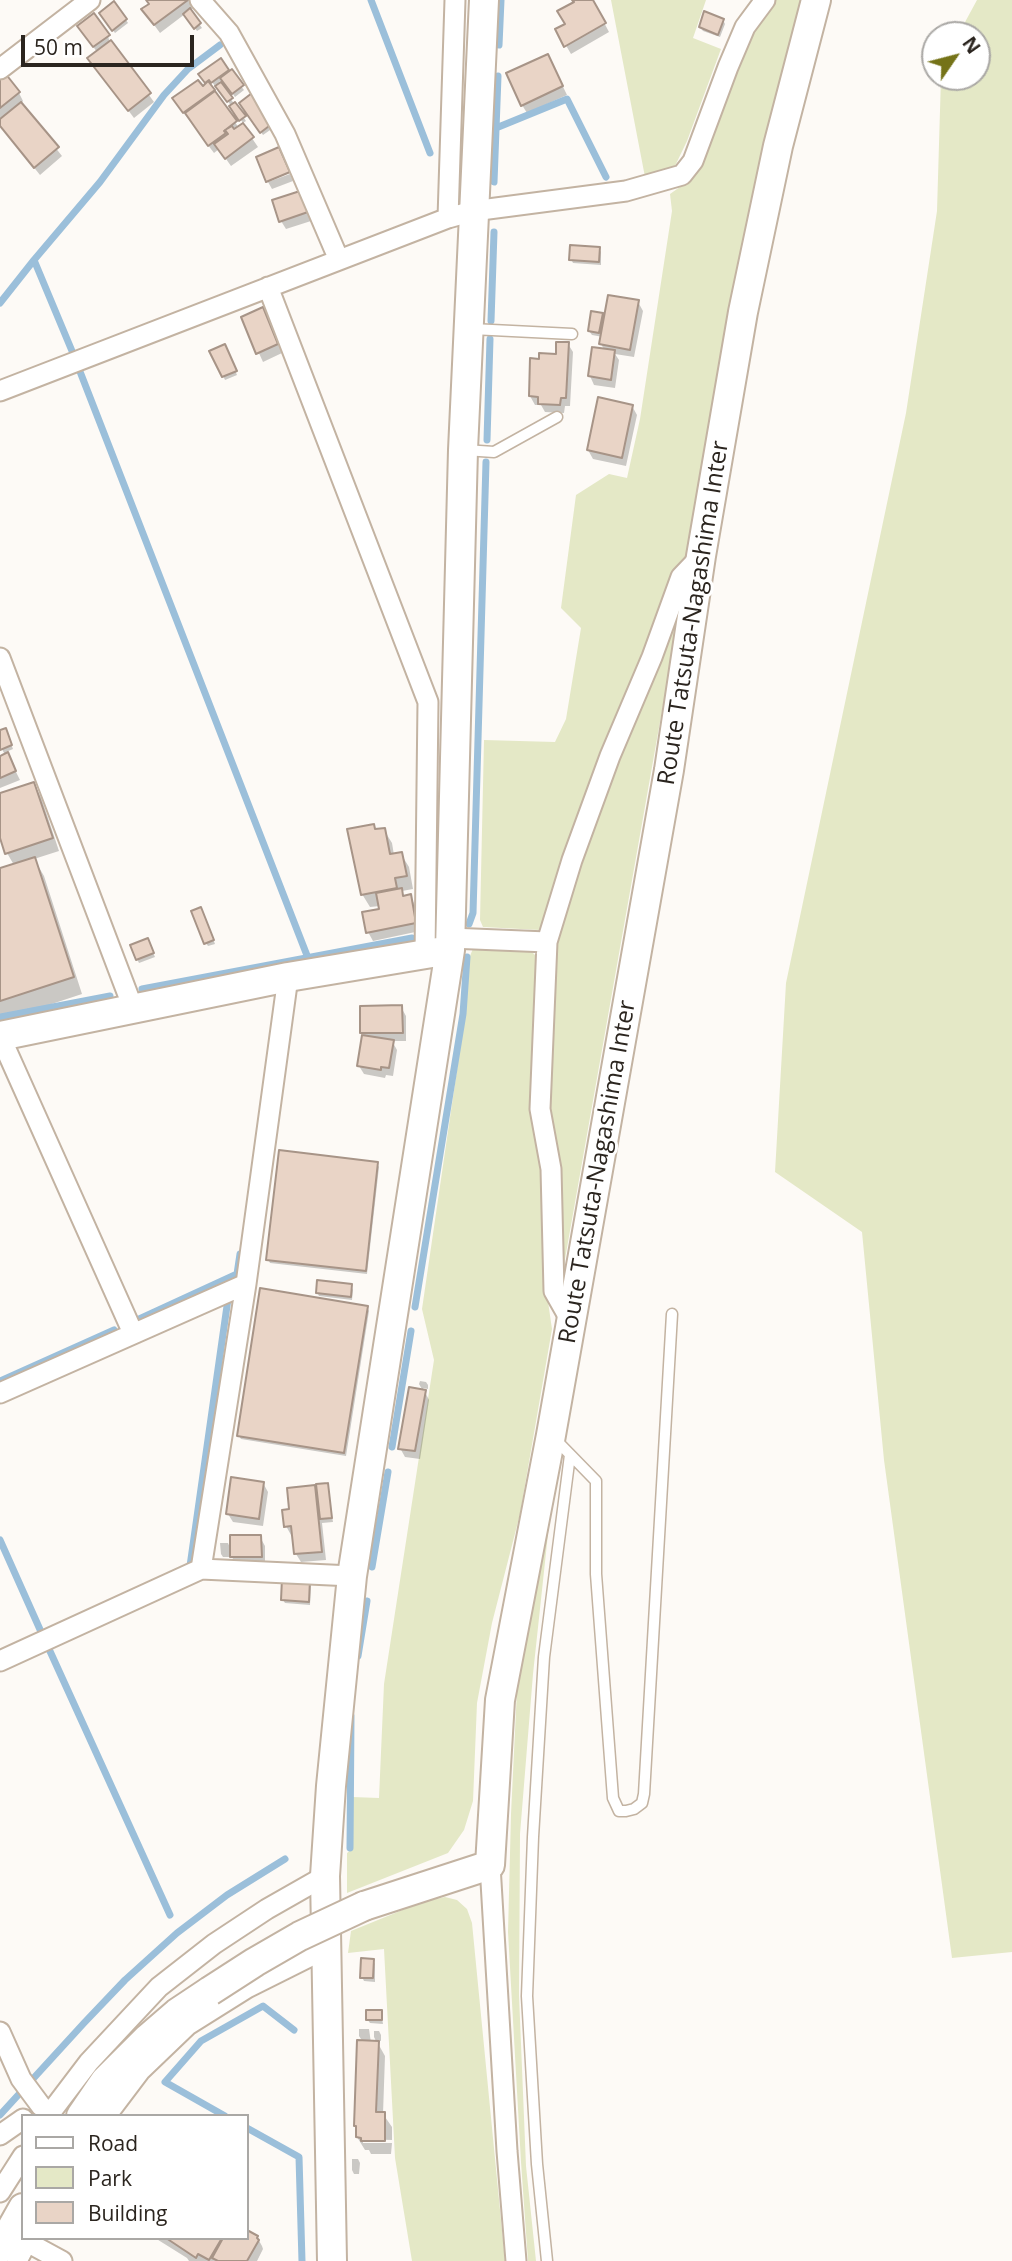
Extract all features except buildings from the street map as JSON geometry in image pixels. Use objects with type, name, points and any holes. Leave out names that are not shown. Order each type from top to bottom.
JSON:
[{"type":"street","points":[[0,69],[90,0]]},
{"type":"street","points":[[200,0],[229,33],[285,134],[338,260]]},
{"type":"street","points":[[332,2261],[325,1876],[331,1786],[352,1576],[442,947],[468,328],[460,214],[455,0]]},
{"type":"street","points":[[460,214],[484,0]]},
{"type":"street","points":[[0,391],[460,214],[626,191],[682,175],[693,161],[746,27],[765,0]]},
{"type":"street","name":"Route Tatsuta-Nagashima Inter","points":[[490,1866],[500,1700],[561,1445],[571,1321],[669,770],[701,556],[744,312],[778,146],[816,0]]},
{"type":"street","points":[[268,287],[428,702],[442,947]]},
{"type":"street","points":[[571,1321],[554,1291],[551,1169],[540,1109],[547,942],[577,847],[681,577],[701,556]]},
{"type":"street","points":[[0,658],[5,686],[133,1008]]},
{"type":"street","points":[[133,1333],[0,1036],[442,947],[547,942]]},
{"type":"street","points":[[201,1569],[246,1284],[288,977]]},
{"type":"street","points":[[0,1393],[246,1284]]},
{"type":"street","points":[[0,1661],[201,1569],[352,1576]]},
{"type":"street","points":[[82,2114],[105,2081],[148,2038],[177,2013],[255,1962],[300,1936],[364,1906],[490,1866],[516,2261]]},
{"type":"street","points":[[0,2032],[38,2111],[89,2062],[159,1987],[224,1937],[325,1876]]},
{"type":"street","points":[[108,2114],[140,2071],[188,2025],[247,1988],[327,1948]]},
{"type":"street","points":[[0,2135],[21,2122]]},
{"type":"street","points":[[0,2192],[21,2159]]},
{"type":"street","points":[[0,2249],[21,2212]]},
{"type":"street","points":[[17,2261],[28,2240],[62,2261]]},
{"type":"lane","points":[[468,328],[572,334]]},
{"type":"lane","points":[[463,450],[494,452],[557,416]]},
{"type":"lane","points":[[561,1445],[596,1481],[596,1574],[613,1798],[618,1811],[626,1811],[642,1803],[645,1794],[671,1314]]},
{"type":"lane","points":[[547,2261],[537,2164],[527,1996],[544,1657],[561,1445]]},
{"type":"green space","points":[[611,0],[706,0],[693,38],[721,49],[687,141],[675,166],[662,173],[645,177]]},
{"type":"green space","points":[[775,0],[806,0],[689,552],[673,576],[623,715],[599,758],[565,860],[549,920],[540,930],[483,927],[480,920],[484,740],[555,742],[566,719],[581,628],[561,608],[576,495],[609,474],[627,478],[640,419],[672,211],[670,194],[687,182],[753,27]]},
{"type":"green space","points":[[977,0],[1012,0],[1012,1952],[952,1958],[884,1460],[862,1232],[775,1172],[786,983],[906,413],[937,211],[941,91],[991,91],[991,21],[966,21]]},
{"type":"green space","points":[[684,586],[562,1276],[546,1112],[555,940],[579,858]]},
{"type":"green space","points":[[474,946],[530,950],[540,960],[546,1171],[545,1281],[552,1329],[520,1514],[492,1623],[477,1703],[473,1801],[464,1830],[448,1853],[347,1893],[347,1853],[353,1848],[352,1797],[379,1798],[384,1684],[434,1360],[422,1309],[465,1015],[470,956]]},
{"type":"green space","points":[[549,1506],[520,1834],[519,1995],[526,2166],[536,2261],[528,2261],[508,1932],[511,1814],[517,1690]]},
{"type":"green space","points":[[445,1897],[457,1900],[467,1909],[472,1923],[505,2261],[412,2261],[395,2158],[384,1949],[348,1953],[351,1931],[422,1902]]},
{"type":"waterway","points":[[371,0],[430,153]]},
{"type":"waterway","points":[[499,45],[501,0]]},
{"type":"waterway","points":[[72,351],[34,260],[100,182],[164,95],[188,69],[220,45]]},
{"type":"waterway","points":[[494,182],[498,76]]},
{"type":"waterway","points":[[496,128],[567,99],[606,177]]},
{"type":"waterway","points":[[491,321],[494,232]]},
{"type":"waterway","points":[[0,303],[34,260]]},
{"type":"waterway","points":[[487,440],[490,339]]},
{"type":"waterway","points":[[79,369],[308,958]]},
{"type":"waterway","points":[[469,924],[473,913],[486,462]]},
{"type":"waterway","points":[[142,989],[412,938]]},
{"type":"waterway","points":[[415,1307],[463,1014],[467,957]]},
{"type":"waterway","points":[[0,1017],[110,996]]},
{"type":"waterway","points":[[137,1320],[237,1274],[240,1254]]},
{"type":"waterway","points":[[190,1566],[228,1299]]},
{"type":"waterway","points":[[0,1381],[114,1330]]},
{"type":"waterway","points":[[392,1447],[411,1331]]},
{"type":"waterway","points":[[372,1567],[388,1472]]},
{"type":"waterway","points":[[0,1540],[42,1634]]},
{"type":"waterway","points":[[358,1656],[367,1601]]},
{"type":"waterway","points":[[49,1649],[170,1915]]},
{"type":"waterway","points":[[350,1848],[351,1716]]},
{"type":"waterway","points":[[0,2115],[125,1980],[177,1933],[227,1895],[285,1859]]},
{"type":"waterway","points":[[221,2114],[165,2082],[201,2041],[263,2006],[294,2030]]},
{"type":"waterway","points":[[248,2129],[299,2157],[302,2261]]}]
